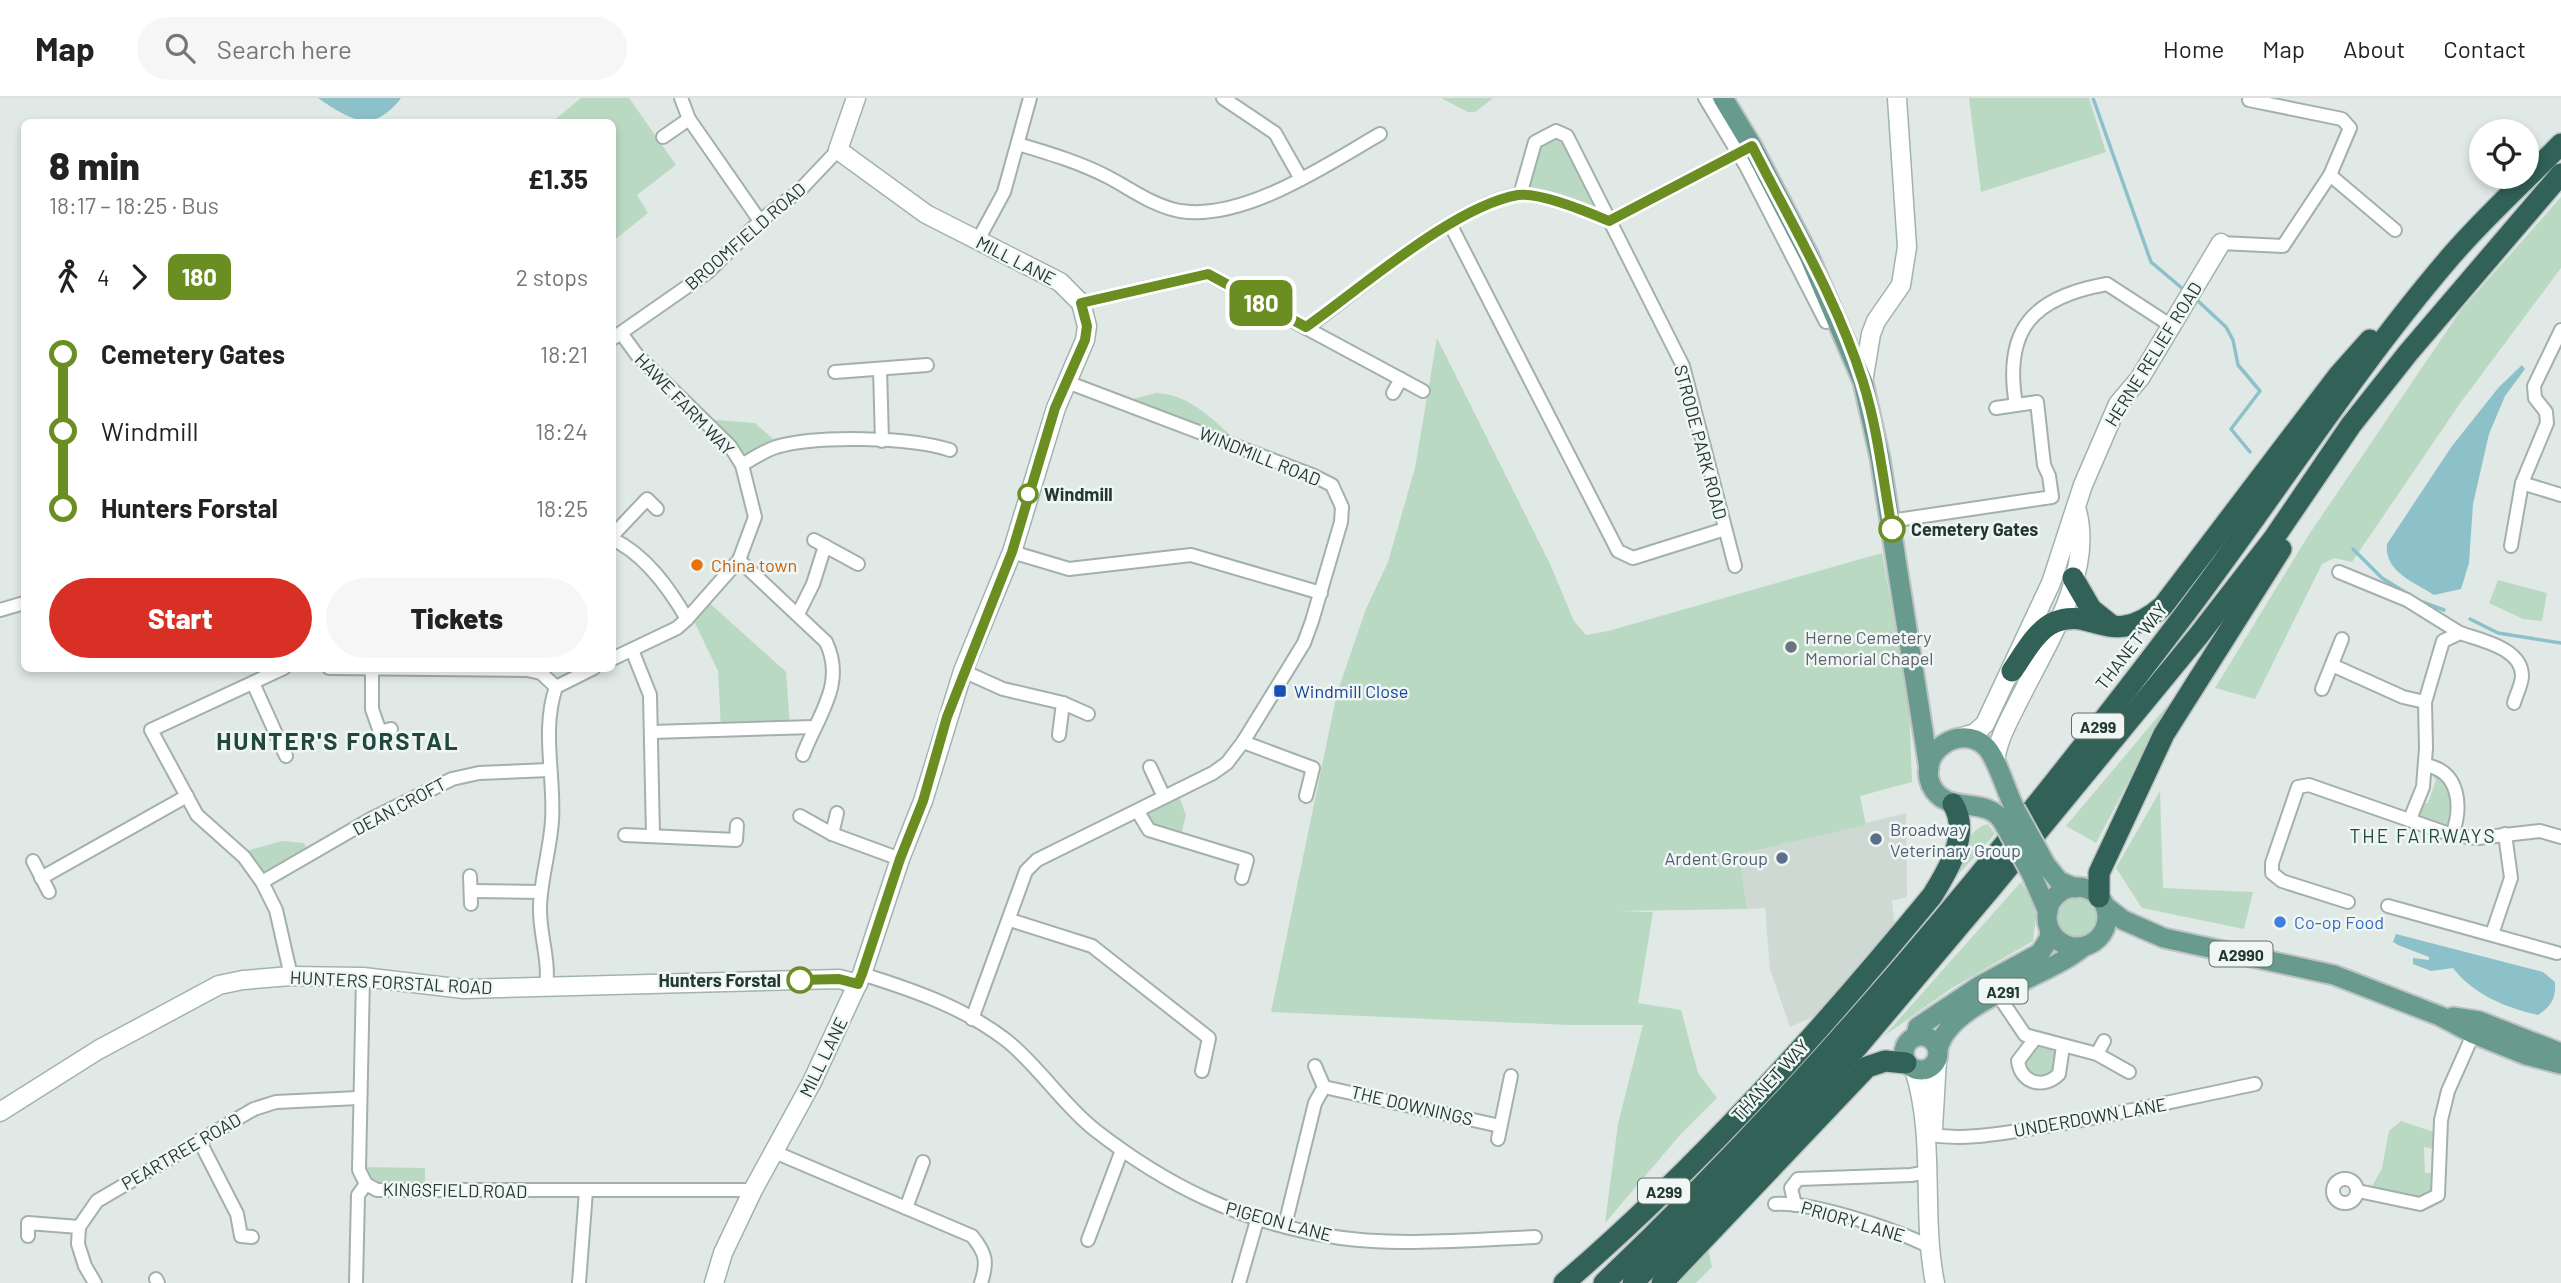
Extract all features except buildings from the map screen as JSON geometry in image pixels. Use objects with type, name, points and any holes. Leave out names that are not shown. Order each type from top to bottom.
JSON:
[{"type":"highway","name":"THANET WAY","points":[[1604,1283],[1687,1202],[1826,1053],[2041,800],[2179,622],[2356,379],[2447,260],[2561,144]]},
{"type":"highway","name":"A299","points":[[1633,1283],[1726,1189],[1850,1055],[1993,887],[2199,635],[2274,538],[2351,425],[2561,174]]},
{"type":"highway","name":"A299","points":[[2115,628],[2138,623],[2162,606],[2338,376],[2447,260]]},
{"type":"highway","name":"A299","points":[[2102,902],[2099,873],[2164,734],[2408,354]]},
{"type":"highway","points":[[2073,578],[2091,609],[2115,628]]},
{"type":"highway","points":[[2012,671],[2039,634],[2057,621],[2073,620],[2115,628]]},
{"type":"highway","name":"A299","points":[[1564,1283],[1666,1188],[1775,1075],[1911,921],[1939,884],[1960,835],[1962,804]]},
{"type":"highway","points":[[1775,1075],[1797,1039],[1800,1025]]},
{"type":"highway","points":[[1662,1283],[1867,1067],[1885,1061],[1910,1066]]},
{"type":"main road","points":[[1723,98],[1745,149],[1809,256],[1863,382],[1877,442],[1934,790],[1962,804],[2009,816]]},
{"type":"main road","points":[[1920,706],[1943,733],[1976,740],[1985,746],[1996,766],[2009,816],[2039,869],[2049,921],[2063,944],[2091,943],[2107,924],[2102,902],[2084,888],[2060,892],[2049,921]]},
{"type":"main road","points":[[1929,769],[1936,750],[1957,738]]},
{"type":"main road","points":[[2039,869],[2075,888]]},
{"type":"main road","name":"A2990","points":[[2102,902],[2123,920],[2164,938],[2334,975],[2440,1016],[2560,1055]]},
{"type":"main road","name":"A291","points":[[1910,1066],[1904,1047],[1916,1036],[1918,1027],[1960,999],[2040,953],[2049,939],[2049,921]]},
{"type":"main road","name":"A2990","points":[[2091,943],[2121,935],[2149,940],[2164,938]]},
{"type":"main road","name":"A291","points":[[1937,1054],[1941,1036],[1953,1023],[2091,943]]},
{"type":"main road","points":[[1910,1066],[1928,1069],[1937,1054],[1932,1039],[1916,1036]]},
{"type":"street","points":[[681,98],[689,119],[760,221]]},
{"type":"street","points":[[838,149],[856,98]]},
{"type":"street","points":[[978,240],[1004,192],[1031,98]]},
{"type":"street","points":[[1223,98],[1275,133],[1301,179]]},
{"type":"street","points":[[1705,98],[1745,149],[1826,322]]},
{"type":"street","points":[[1863,382],[1876,321],[1901,285],[1906,267],[1897,98]]},
{"type":"street","points":[[2221,243],[2283,246],[2330,175],[2350,128],[2342,119],[2249,100]]},
{"type":"street","points":[[663,137],[689,119]]},
{"type":"street","name":"STRODE PARK ROAD","points":[[1520,195],[1535,142],[1556,131],[1567,136],[1683,366],[1735,566]]},
{"type":"street","points":[[1018,144],[1074,162],[1149,200],[1180,211],[1210,210],[1252,202],[1301,179],[1380,134]]},
{"type":"street","name":"BROOMFIELD ROAD","points":[[617,336],[708,272],[760,221],[800,190],[838,149]]},
{"type":"street","name":"MILL LANE","points":[[714,1283],[723,1253],[753,1190],[812,1082],[860,979],[900,859],[923,801],[963,671],[1012,552],[1038,459],[1085,340],[1087,326],[1081,303],[1060,282],[926,214],[838,149]]},
{"type":"street","points":[[1306,327],[1450,224],[1477,209],[1520,195],[1577,206],[1609,221],[1745,149]]},
{"type":"street","points":[[2330,175],[2395,230]]},
{"type":"street","name":"STRODE PARK ROAD","points":[[1450,224],[1618,551],[1633,558],[1725,529]]},
{"type":"street","name":"HERNE RELIEF ROAD","points":[[1957,738],[1982,729],[2012,671],[2051,583],[2076,508],[2118,404],[2140,378],[2221,243]]},
{"type":"street","points":[[1081,303],[1208,274],[1423,391]]},
{"type":"street","points":[[2016,405],[2011,377],[2015,352],[2023,326],[2039,309],[2089,287],[2107,284],[2170,325]]},
{"type":"street","points":[[2511,545],[2522,483],[2547,424],[2546,412],[2535,398],[2534,386],[2561,330]]},
{"type":"street","name":"HAWE FARM WAY","points":[[616,657],[677,628],[687,619],[739,560],[755,517],[741,465],[730,446],[617,336]]},
{"type":"street","points":[[835,372],[927,365]]},
{"type":"street","points":[[880,369],[882,441]]},
{"type":"street","points":[[1393,393],[1401,379]]},
{"type":"street","name":"WINDMILL ROAD","points":[[972,1019],[1026,871],[1037,860],[1138,812],[1227,763],[1304,643],[1341,522],[1339,495],[1332,485],[1067,382]]},
{"type":"street","points":[[1890,521],[2052,497],[2049,476],[2044,465],[2037,402],[1996,408]]},
{"type":"street","points":[[741,465],[773,448],[793,443],[925,442],[950,450]]},
{"type":"street","points":[[2522,483],[2561,495]]},
{"type":"street","points":[[616,534],[647,499],[657,509]]},
{"type":"street","name":"HERNE RELIEF ROAD","points":[[1996,766],[2010,718],[2057,621],[2073,578],[2081,528],[2076,508]]},
{"type":"street","points":[[616,540],[628,546],[658,577],[687,619]]},
{"type":"street","points":[[798,614],[813,584],[819,543],[858,564]]},
{"type":"street","points":[[1012,552],[1069,569],[1191,555],[1321,593]]},
{"type":"street","points":[[739,560],[826,642],[835,671],[833,684],[803,755]]},
{"type":"street","points":[[2339,572],[2407,600],[2460,634],[2503,648],[2515,659],[2522,675],[2514,703]]},
{"type":"street","points":[[0,610],[21,604]]},
{"type":"street","points":[[2410,819],[2423,787],[2425,702],[2443,641],[2460,634]]},
{"type":"street","points":[[2322,689],[2342,639]]},
{"type":"street","points":[[632,650],[646,681],[652,732],[653,836]]},
{"type":"street","points":[[2332,665],[2403,696],[2425,702]]},
{"type":"street","points":[[963,671],[1003,689],[1063,703],[1088,714]]},
{"type":"street","points":[[276,672],[151,730],[197,815],[244,857],[262,882],[280,921],[291,976]]},
{"type":"street","points":[[372,672],[372,709],[380,732],[391,729]]},
{"type":"street","points":[[536,672],[556,687]]},
{"type":"street","points":[[556,687],[586,672]]},
{"type":"street","points":[[253,683],[286,756]]},
{"type":"street","points":[[545,987],[548,968],[542,933],[541,892],[552,818],[548,723],[556,687]]},
{"type":"street","points":[[1059,735],[1063,703]]},
{"type":"street","points":[[652,732],[814,727]]},
{"type":"street","points":[[1243,741],[1313,768],[1306,796]]},
{"type":"street","points":[[2425,765],[2443,772],[2457,792],[2458,817],[2452,835]]},
{"type":"street","points":[[1150,767],[1164,797]]},
{"type":"street","name":"DEAN CROFT","points":[[262,882],[371,819],[452,779],[479,774],[549,770]]},
{"type":"street","points":[[2348,902],[2282,881],[2272,873],[2272,863],[2298,787],[2309,785],[2452,835],[2470,838],[2540,831],[2561,837]]},
{"type":"street","points":[[41,878],[187,796]]},
{"type":"street","points":[[1138,812],[1149,830],[1247,860],[1242,878]]},
{"type":"street","points":[[832,834],[837,813]]},
{"type":"street","points":[[800,816],[832,834],[900,859]]},
{"type":"street","points":[[625,835],[736,840],[737,825]]},
{"type":"street","points":[[2492,934],[2511,878],[2505,834]]},
{"type":"street","points":[[33,861],[49,892]]},
{"type":"street","points":[[470,876],[471,898],[541,892]]},
{"type":"street","points":[[2388,906],[2557,953]]},
{"type":"street","points":[[1010,920],[1092,946],[1113,959],[1209,1038],[1202,1071]]},
{"type":"street","name":"HUNTERS FORSTAL ROAD","points":[[0,1112],[98,1050],[219,985],[291,976],[363,978],[464,989],[860,979]]},
{"type":"street","name":"KINGSFIELD ROAD","points":[[363,978],[358,1098],[359,1170],[366,1184],[377,1190],[753,1190]]},
{"type":"street","name":"PIGEON LANE","points":[[860,979],[932,997],[1005,1040],[1093,1128],[1122,1150],[1202,1199],[1329,1236],[1450,1240],[1535,1237]]},
{"type":"street","points":[[1998,995],[2022,1033],[2034,1040],[2097,1054],[2129,1073]]},
{"type":"street","points":[[2358,1191],[2420,1204],[2438,1195],[2441,1120],[2448,1091],[2477,1027]]},
{"type":"street","points":[[2034,1040],[2018,1061],[2023,1076],[2031,1082],[2042,1083],[2059,1074],[2063,1046]]},
{"type":"street","points":[[2097,1054],[2104,1041]]},
{"type":"street","points":[[1936,1283],[1930,1247],[1928,1141],[1937,1054]]},
{"type":"street","points":[[1285,1225],[1315,1103],[1324,1087],[1315,1066]]},
{"type":"street","points":[[1910,1066],[1922,1094],[1928,1141]]},
{"type":"street","name":"THE DOWNINGS","points":[[1324,1087],[1499,1132],[1511,1076]]},
{"type":"street","name":"UNDERDOWN LANE","points":[[1928,1141],[2000,1134],[2134,1111],[2255,1084]]},
{"type":"street","name":"PEARTREE ROAD","points":[[79,1227],[97,1201],[254,1109],[276,1102],[358,1098]]},
{"type":"street","points":[[200,1140],[237,1214],[241,1236],[252,1237]]},
{"type":"street","points":[[1088,1240],[1122,1150]]},
{"type":"street","points":[[772,1151],[972,1236],[983,1249],[987,1265],[982,1283]]},
{"type":"street","points":[[906,1208],[923,1162]]},
{"type":"street","points":[[1795,1205],[1791,1188],[1798,1179],[1928,1172]]},
{"type":"street","points":[[356,1283],[358,1195],[366,1184]]},
{"type":"street","points":[[579,1283],[586,1191]]},
{"type":"street","name":"PRIORY LANE","points":[[1775,1204],[1795,1205],[1895,1229],[1930,1247]]},
{"type":"street","points":[[1239,1283],[1258,1217]]},
{"type":"street","points":[[28,1236],[28,1223],[79,1227],[78,1244],[85,1266],[95,1283]]},
{"type":"shaded area","points":[[1906,813],[1907,897],[1892,901],[1895,929],[1813,1017],[1790,1027],[1770,969],[1765,908],[1747,909],[1739,854]]},
{"type":"green space","points":[[581,98],[629,98],[676,165],[637,195],[648,213],[616,239],[616,119],[556,119]]},
{"type":"green space","points":[[1441,98],[1493,98],[1475,112],[1468,112]]},
{"type":"green space","points":[[1969,98],[2089,98],[2106,152],[1981,192]]},
{"type":"green space","points":[[1544,135],[1567,136],[1609,221],[1520,195]]},
{"type":"green space","points":[[2561,197],[2561,268],[2461,402],[2352,562],[2334,558],[2322,564],[2255,699],[2215,688],[2308,536],[2461,310]]},
{"type":"green space","points":[[1437,338],[1550,564],[1574,621],[1586,635],[1882,553],[1909,702],[1912,782],[1860,796],[1866,825],[1739,854],[1747,909],[1619,911],[1653,912],[1638,1003],[1681,1010],[1698,1073],[1717,1098],[1680,1135],[1605,1223],[1618,1124],[1643,1025],[1568,1025],[1271,1012],[1337,693],[1366,609],[1388,562],[1415,468]]},
{"type":"green space","points":[[1156,393],[1169,394],[1204,412],[1244,449],[1122,402]]},
{"type":"green space","points":[[704,419],[755,423],[781,446],[742,465]]},
{"type":"green space","points":[[2498,580],[2547,593],[2542,621],[2523,619],[2489,603]]},
{"type":"green space","points":[[705,599],[786,672],[790,727],[721,729],[718,671],[691,615]]},
{"type":"green space","points":[[2171,701],[2096,843],[2066,826]]},
{"type":"green space","points":[[2425,765],[2454,786],[2452,835],[2410,819],[2416,805],[2428,803],[2436,780]]},
{"type":"green space","points":[[1177,791],[1186,815],[1180,839],[1149,830],[1138,812]]},
{"type":"green space","points":[[2160,791],[2163,888],[2253,892],[2244,929],[2142,908],[2116,868]]},
{"type":"green space","points":[[1988,824],[1995,834],[1956,877],[1969,838],[1980,827]]},
{"type":"green space","points":[[282,841],[304,843],[310,856],[265,875],[239,853]]},
{"type":"green space","points":[[2021,882],[2037,909],[2033,941],[1952,988],[1884,1036]]},
{"type":"green space","points":[[2077,898],[2091,904],[2097,918],[2091,932],[2077,938],[2063,932],[2057,918],[2063,904]]},
{"type":"green space","points":[[2030,1043],[2063,1046],[2053,1080],[2023,1076],[2023,1051]]},
{"type":"green space","points":[[2401,1121],[2440,1134],[2440,1150],[2424,1147],[2425,1173],[2441,1173],[2440,1186],[2426,1204],[2369,1192],[2382,1168],[2389,1131]]},
{"type":"green space","points":[[359,1167],[425,1168],[425,1190],[377,1190]]},
{"type":"green space","points":[[1708,1249],[1712,1267],[1696,1283],[1677,1283]]},
{"type":"water","points":[[318,98],[401,98],[391,110],[374,119],[358,119]]},
{"type":"water","points":[[2522,365],[2525,369],[2505,396],[2489,434],[2473,504],[2469,563],[2461,589],[2434,595],[2395,569],[2387,554],[2387,544],[2452,446],[2499,387]]},
{"type":"water","points":[[2396,934],[2543,972],[2555,982],[2552,1001],[2538,1015],[2502,1004],[2470,985],[2453,968],[2431,971],[2413,964],[2413,958],[2429,960],[2429,957],[2393,942]]},
{"type":"waterway","points":[[2093,98],[2151,262],[2183,289]]},
{"type":"waterway","points":[[2198,301],[2226,327],[2233,340],[2238,365],[2260,391],[2231,429],[2250,452]]},
{"type":"waterway","points":[[2353,549],[2382,578],[2408,594]]},
{"type":"waterway","points":[[2417,600],[2444,610]]},
{"type":"waterway","points":[[2470,619],[2498,633],[2561,643]]},
{"type":"bus line","name":"180","points":[[800,980],[839,979],[858,984],[900,859],[923,801],[963,671],[1012,552],[1055,408],[1085,340],[1087,326],[1081,303],[1208,274],[1306,327],[1450,224],[1477,209],[1520,195],[1577,206],[1609,221],[1752,146],[1809,256],[1863,382],[1871,411],[1892,529]]},
{"type":"place","name":"Windmill","points":[[1028,494]]},
{"type":"place","name":"Cemetery Gates","points":[[1892,529]]},
{"type":"place","name":"China town","points":[[697,565]]},
{"type":"place","name":"Herne Cemetery Memorial Chapel","points":[[1791,647]]},
{"type":"place","name":"Windmill Close","points":[[1280,691]]},
{"type":"place","name":"Broadway Veterinary Group","points":[[1876,839]]},
{"type":"place","name":"Ardent Group","points":[[1782,858]]},
{"type":"place","name":"Co-op Food","points":[[2280,922]]},
{"type":"place","name":"Hunters Forstal","points":[[800,980]]},
{"type":"district","name":"HUNTER'S FORSTAL","points":[[338,740]]},
{"type":"district","name":"THE FAIRWAYS","points":[[2423,835]]}]
